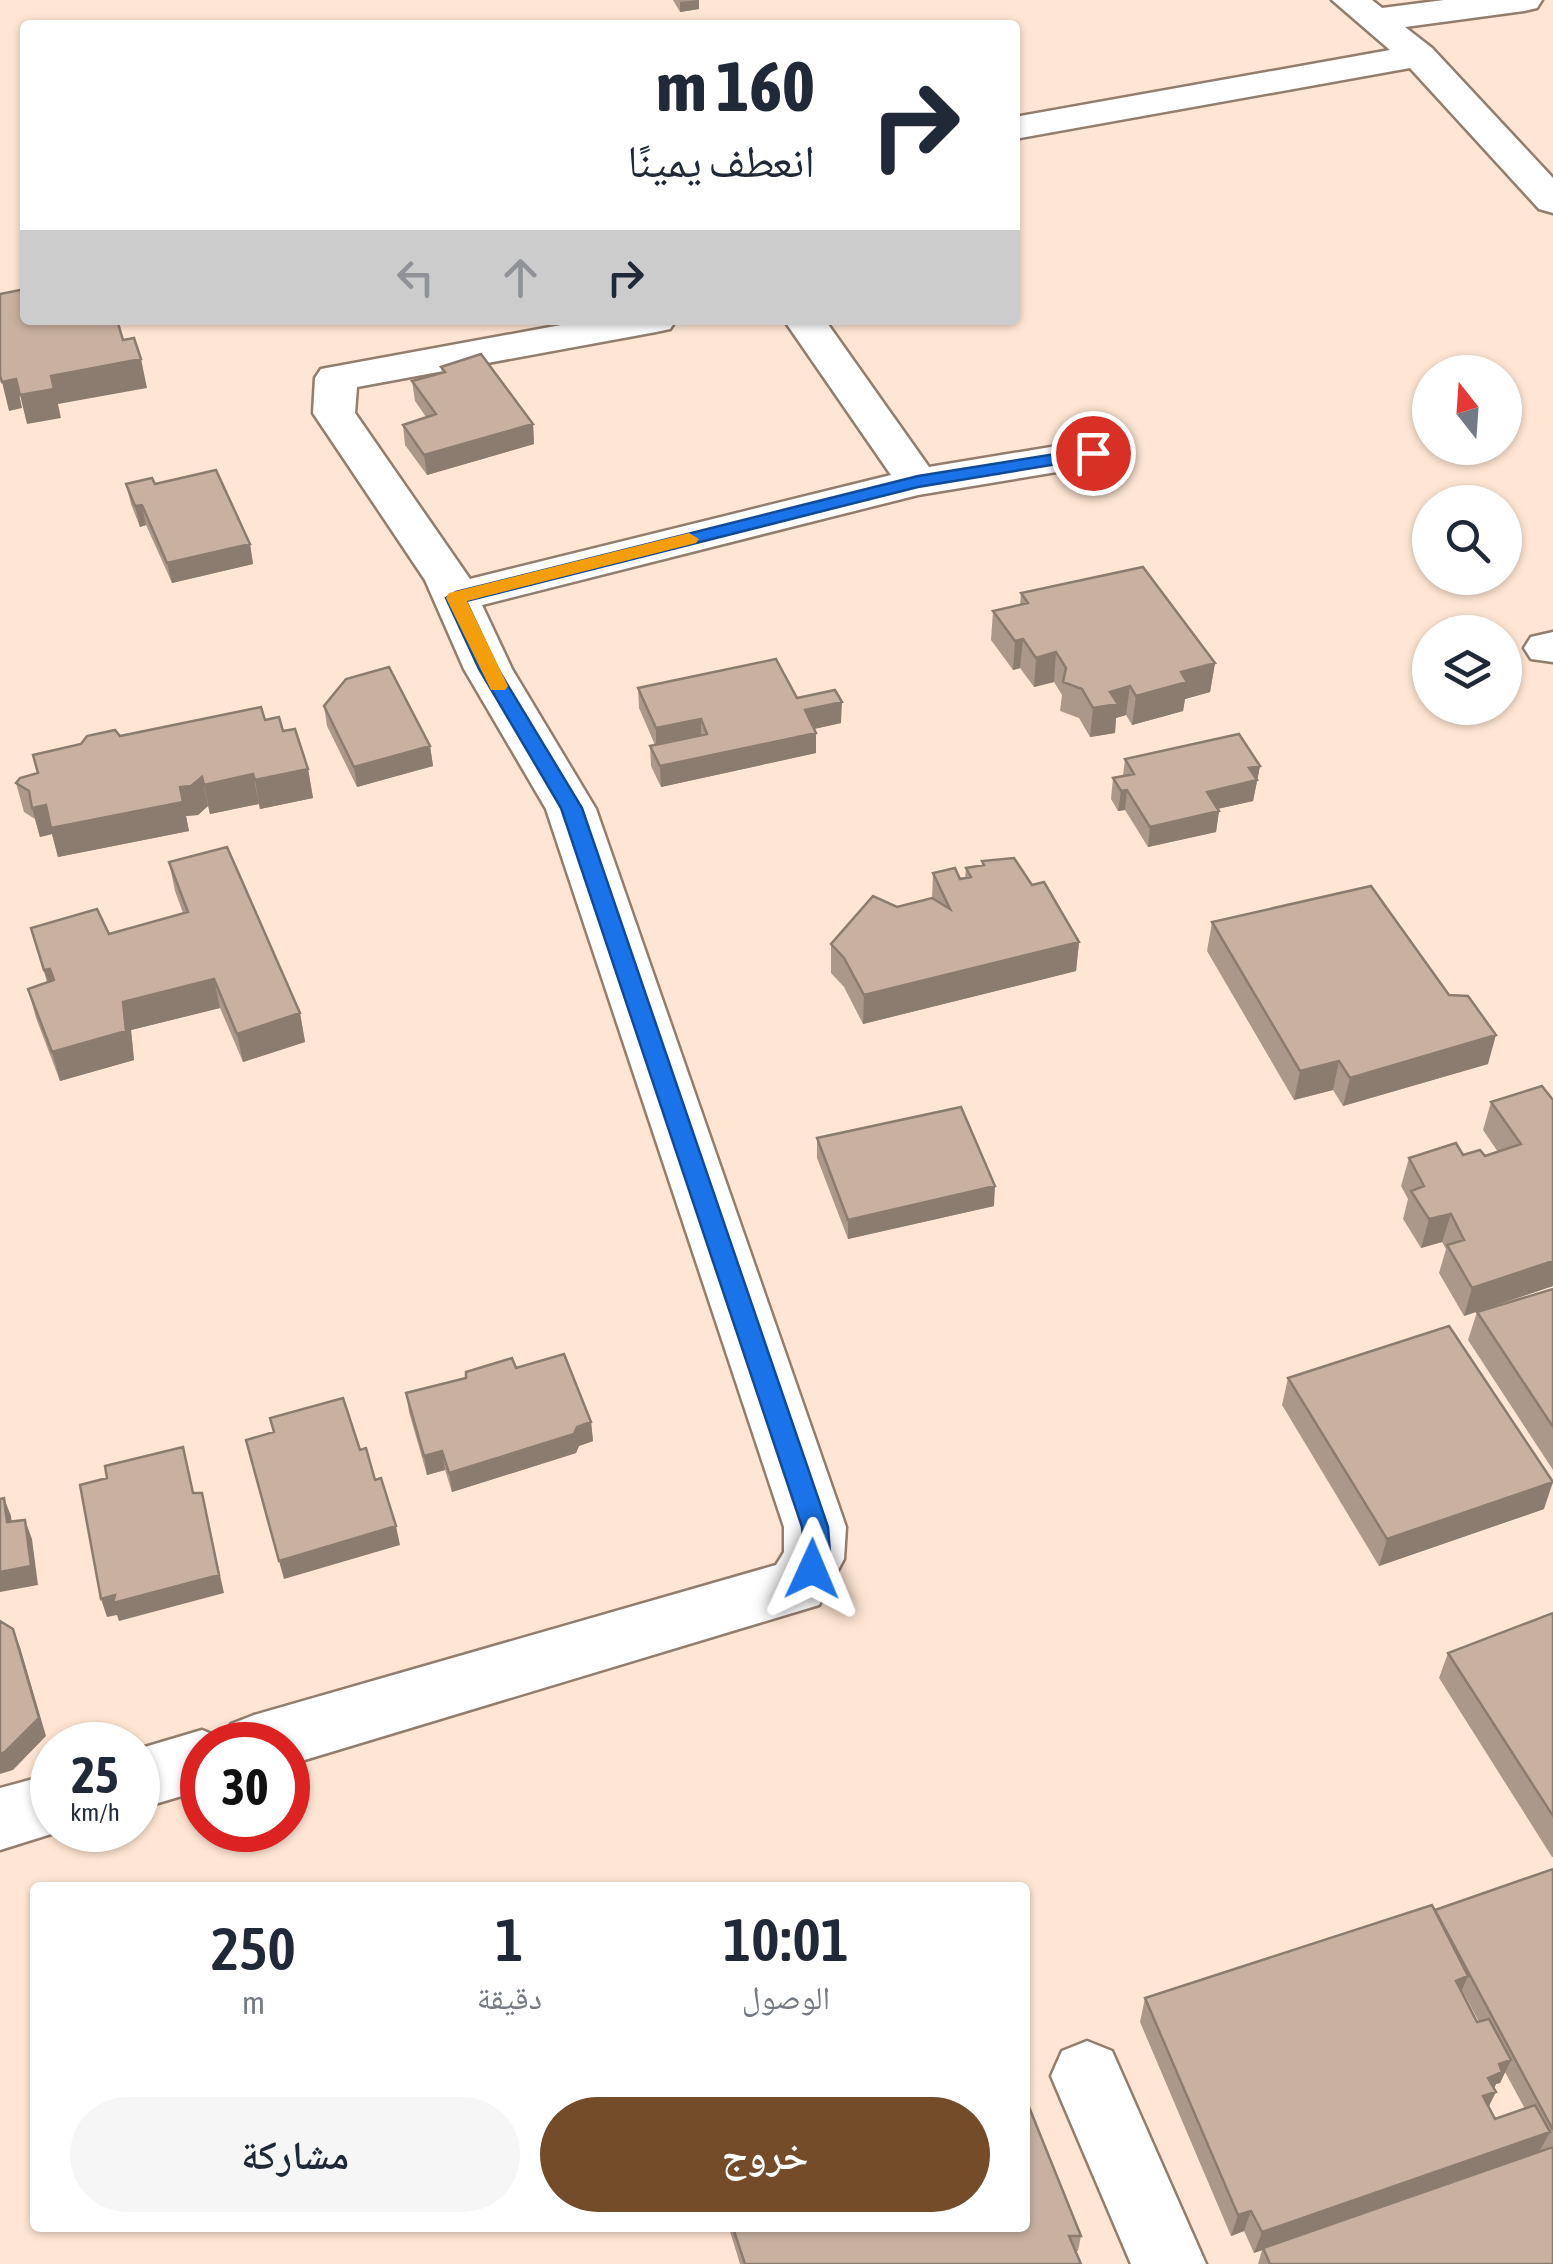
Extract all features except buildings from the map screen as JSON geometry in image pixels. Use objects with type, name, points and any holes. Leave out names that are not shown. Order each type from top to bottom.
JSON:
[{"type":"street","points":[[1363,10],[1524,0]]},
{"type":"street","points":[[1363,10],[1419,56],[1553,202]]},
{"type":"street","points":[[1020,127],[1419,56]]},
{"type":"street","points":[[310,1729],[797,1586],[812,1569],[817,1552],[815,1527],[572,808],[488,669],[456,598],[334,413],[336,378],[628,325]]},
{"type":"street","points":[[808,325],[918,482]]},
{"type":"street","points":[[456,598],[918,482],[1093,453]]},
{"type":"street","points":[[0,1820],[30,1811]]},
{"type":"street","points":[[1088,2076],[1169,2264]]},
{"type":"slow traffic","points":[[498,686],[456,598],[689,539]]},
{"type":"route","points":[[812,1569],[817,1552],[815,1527],[572,808],[488,669],[456,598],[918,482],[1093,453]]}]
